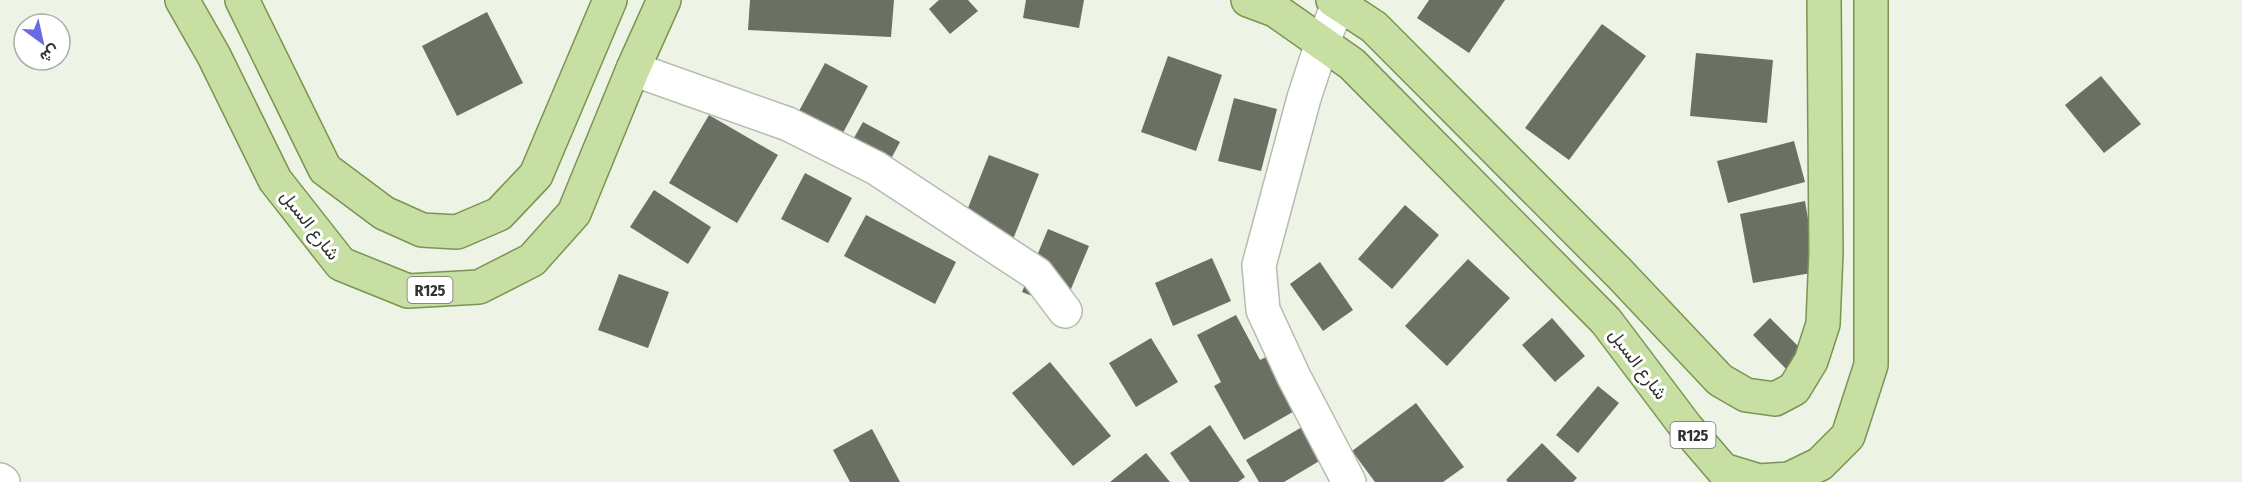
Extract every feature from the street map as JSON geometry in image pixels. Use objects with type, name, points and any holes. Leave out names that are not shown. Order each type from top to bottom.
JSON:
[{"type":"main road","name":"شارع السبل","points":[[182,0],[214,56],[275,180],[341,264],[408,291],[479,287],[532,260],[574,213],[664,0]]},
{"type":"main road","points":[[242,0],[325,169],[384,213],[422,230],[457,232],[499,214],[536,175],[610,0]]},
{"type":"main road","name":"شارع السبل","points":[[1248,0],[1275,10],[1352,64],[1606,321],[1686,427],[1723,470],[1759,481],[1789,479],[1820,464],[1848,436],[1871,365],[1871,0]]},
{"type":"main road","points":[[1336,2],[1374,27],[1619,273],[1720,380],[1746,395],[1775,399],[1794,389],[1811,362],[1823,324],[1826,253],[1824,0]]},
{"type":"street","points":[[1336,2],[1304,98],[1259,264],[1263,310],[1294,377],[1349,482]]},
{"type":"street","points":[[633,69],[788,124],[876,168],[991,241],[1037,274],[1065,311]]},
{"type":"building","points":[[750,0],[894,0],[891,37],[748,30]]},
{"type":"building","points":[[939,0],[968,0],[978,11],[950,34],[929,9]]},
{"type":"building","points":[[1026,0],[1084,0],[1079,28],[1023,18]]},
{"type":"building","points":[[1429,0],[1505,0],[1469,53],[1417,18]]},
{"type":"building","points":[[487,12],[523,83],[457,116],[422,46]]},
{"type":"building","points":[[1602,24],[1646,56],[1569,160],[1525,128]]},
{"type":"building","points":[[1696,53],[1773,60],[1767,123],[1690,116]]},
{"type":"building","points":[[1168,56],[1222,75],[1196,151],[1141,132]]},
{"type":"building","points":[[825,63],[868,86],[829,159],[786,135]]},
{"type":"building","points":[[2101,76],[2141,124],[2104,153],[2065,105]]},
{"type":"building","points":[[1234,98],[1277,109],[1261,171],[1218,161]]},
{"type":"building","points":[[709,115],[778,155],[737,223],[669,183]]},
{"type":"building","points":[[863,122],[900,142],[877,185],[839,164]]},
{"type":"building","points":[[1794,141],[1805,182],[1728,203],[1717,161]]},
{"type":"building","points":[[989,155],[1039,174],[1010,247],[960,228]]},
{"type":"building","points":[[805,173],[852,198],[828,243],[781,219]]},
{"type":"building","points":[[654,190],[711,227],[688,264],[630,227]]},
{"type":"building","points":[[1805,201],[1817,272],[1753,283],[1740,214]]},
{"type":"building","points":[[1405,205],[1439,235],[1392,289],[1358,259]]},
{"type":"building","points":[[866,215],[956,262],[935,304],[844,256]]},
{"type":"building","points":[[1048,229],[1089,246],[1063,308],[1022,292]]},
{"type":"building","points":[[1212,258],[1231,301],[1173,326],[1155,283]]},
{"type":"building","points":[[1468,259],[1510,298],[1447,366],[1405,326]]},
{"type":"building","points":[[1320,262],[1353,310],[1323,331],[1290,284]]},
{"type":"building","points":[[619,274],[669,292],[648,348],[598,330]]},
{"type":"building","points":[[1236,315],[1260,360],[1268,356],[1298,409],[1244,440],[1214,386],[1221,382],[1197,335]]},
{"type":"building","points":[[1552,318],[1585,356],[1555,382],[1522,345]]},
{"type":"building","points":[[1770,318],[1808,356],[1790,373],[1753,335]]},
{"type":"building","points":[[1151,338],[1178,382],[1136,407],[1109,363]]},
{"type":"building","points":[[1050,362],[1111,436],[1073,466],[1012,393]]},
{"type":"building","points":[[1598,386],[1619,403],[1578,453],[1556,435]]},
{"type":"building","points":[[1416,403],[1464,467],[1443,482],[1375,482],[1352,451]]},
{"type":"building","points":[[1210,425],[1245,477],[1238,482],[1190,482],[1170,453]]},
{"type":"building","points":[[1302,427],[1321,460],[1284,482],[1259,482],[1246,460]]},
{"type":"building","points":[[872,429],[900,482],[850,482],[833,450]]},
{"type":"building","points":[[1542,443],[1577,478],[1573,482],[1508,482],[1506,480]]},
{"type":"building","points":[[1146,453],[1170,482],[1110,482]]}]
